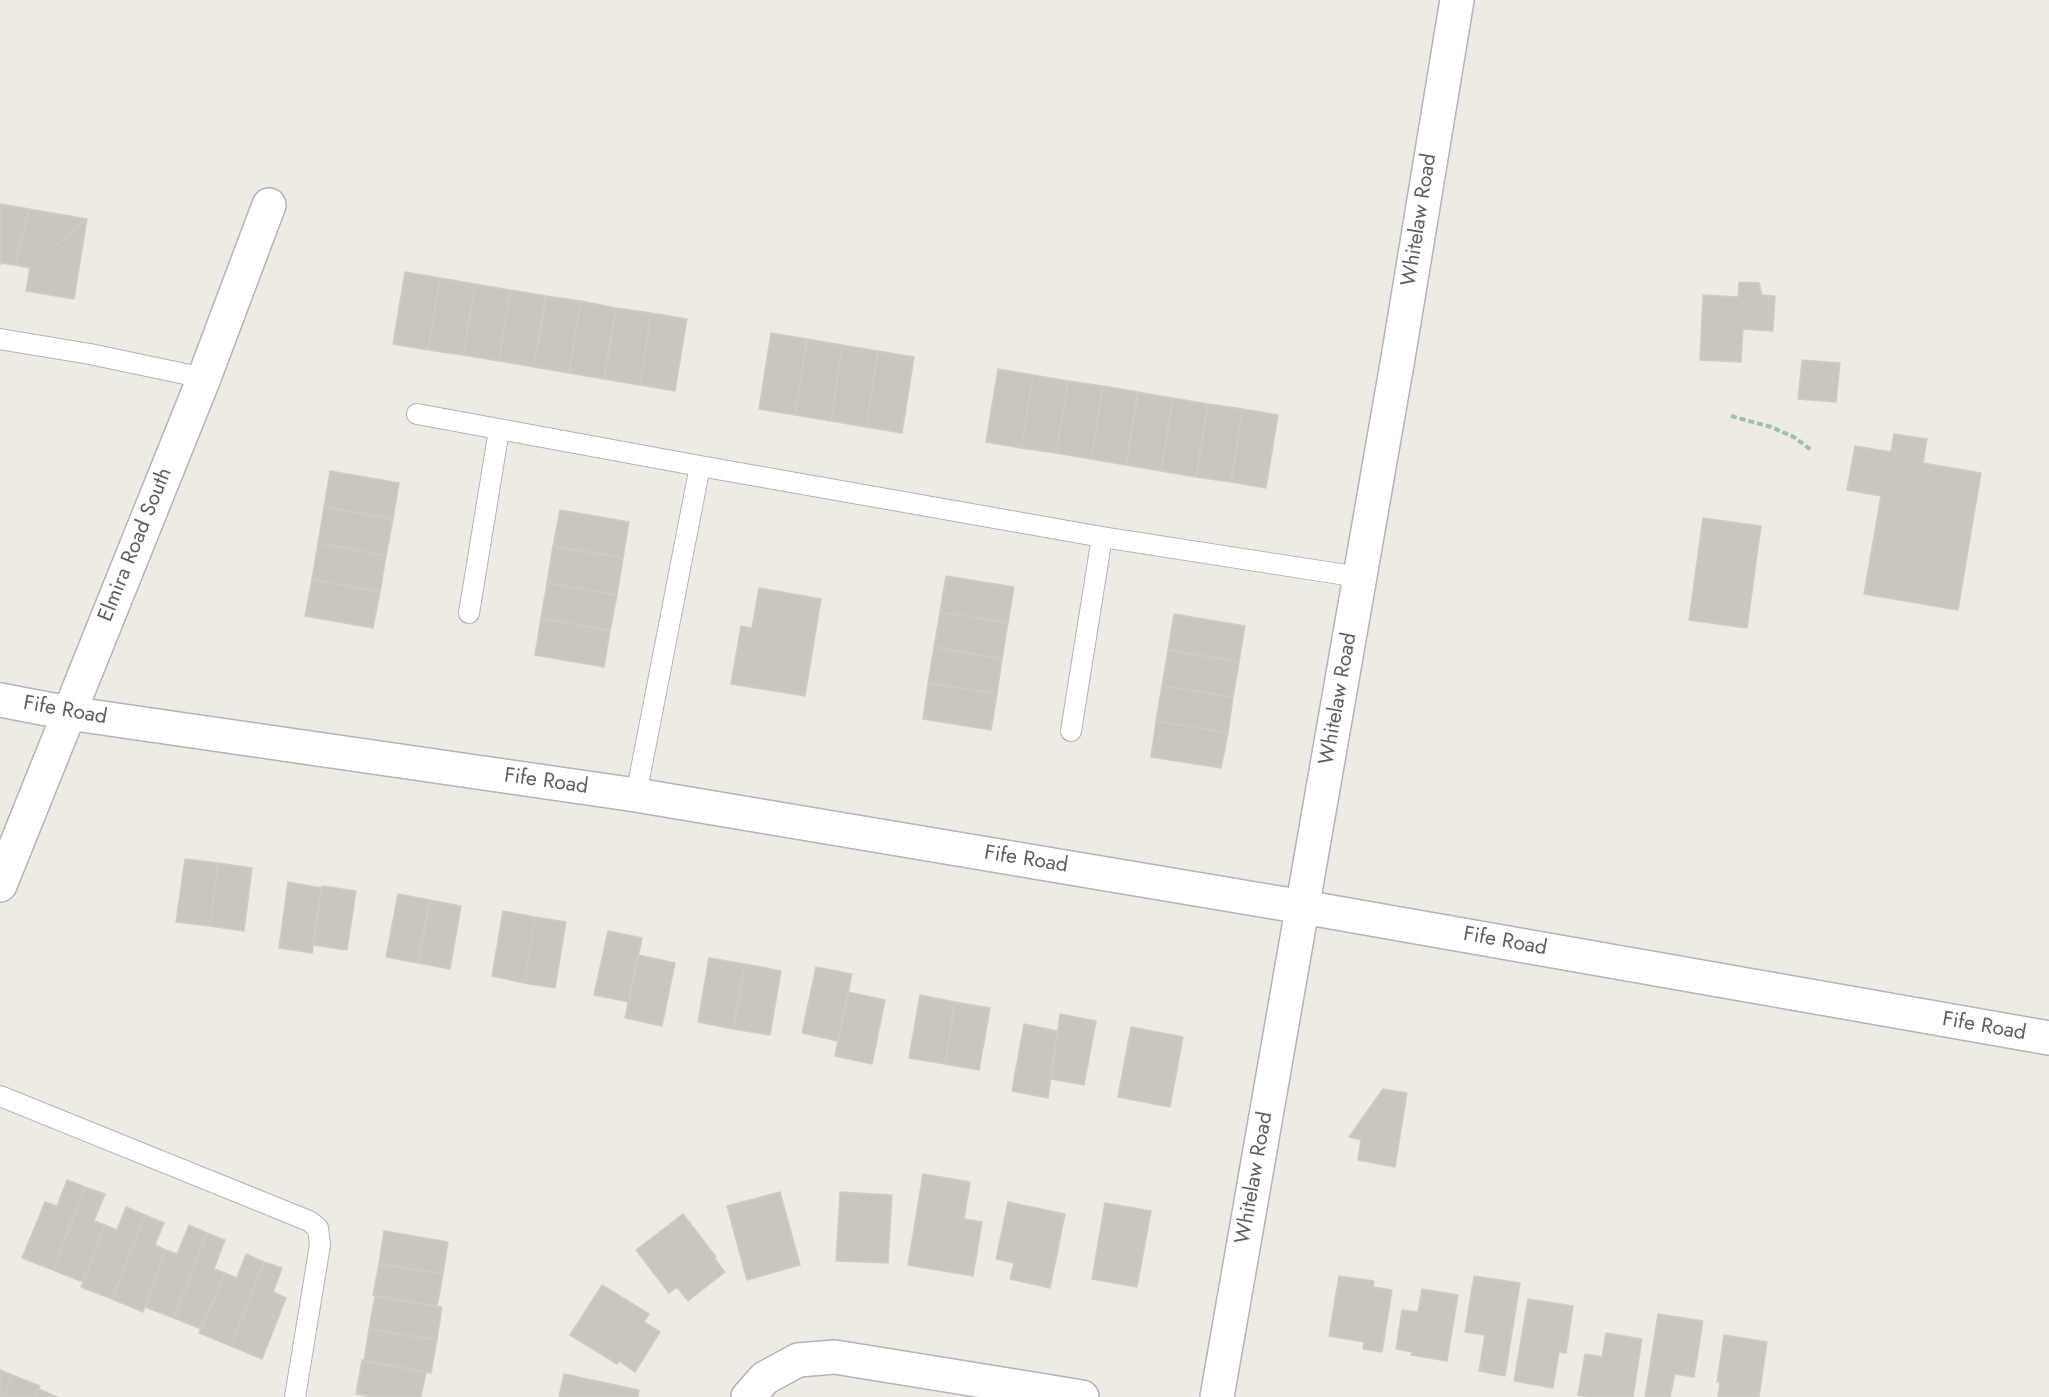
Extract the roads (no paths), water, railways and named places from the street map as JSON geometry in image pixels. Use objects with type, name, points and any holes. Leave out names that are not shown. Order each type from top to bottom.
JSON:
[{"type":"street","name":"Whitelaw Road","points":[[1217,1397],[1398,358],[1457,0]]},
{"type":"street","name":"Elmira Road South","points":[[0,885],[204,378],[269,205]]},
{"type":"street","name":"Fife Road","points":[[0,700],[68,713],[636,795],[1303,906],[2049,1038]]},
{"type":"street","points":[[748,1397],[765,1378],[798,1360],[835,1357],[1082,1397]]},
{"type":"lane","points":[[0,339],[90,354],[204,378]]},
{"type":"lane","points":[[417,414],[1102,537],[1359,577]]},
{"type":"lane","points":[[469,613],[499,430]]},
{"type":"lane","points":[[636,795],[700,466]]},
{"type":"lane","points":[[1071,731],[1102,537]]},
{"type":"lane","points":[[0,1096],[309,1221],[318,1228],[320,1245],[295,1397]]}]
